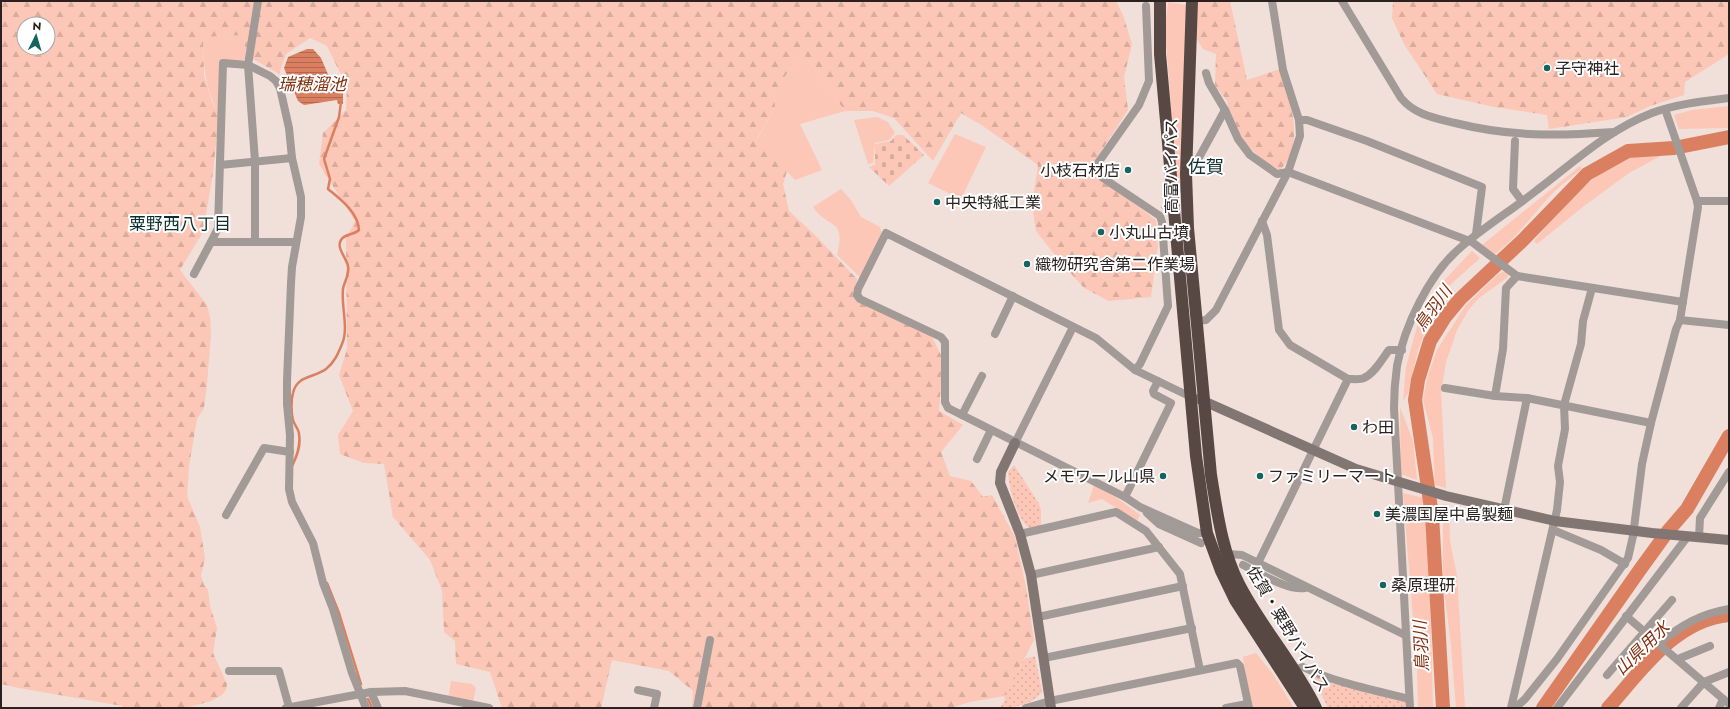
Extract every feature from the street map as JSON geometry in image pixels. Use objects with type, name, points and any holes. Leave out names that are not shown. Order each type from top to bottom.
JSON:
[{"type":"highway","name":"高富バイパス","points":[[1160,1],[1160,54],[1191,397]]},
{"type":"highway","name":"高富バイパス","points":[[1192,1],[1186,174],[1188,228],[1198,321],[1204,402]]},
{"type":"highway","name":"佐賀・粟野バイパス","points":[[1191,397],[1196,456],[1207,533],[1221,571],[1235,600],[1305,708]]},
{"type":"highway","name":"佐賀・粟野バイパス","points":[[1204,402],[1216,506],[1228,554],[1242,589],[1257,616],[1294,670],[1316,708]]},
{"type":"street","points":[[255,242],[255,161],[248,65],[258,1]]},
{"type":"street","points":[[1198,321],[1206,320],[1216,310],[1288,172],[1300,136],[1298,120],[1283,70],[1272,1]]},
{"type":"street","points":[[1342,1],[1401,98],[1408,106],[1417,112],[1432,118],[1485,130],[1514,134],[1563,136],[1614,132]]},
{"type":"street","points":[[1135,370],[1140,364],[1168,306],[1162,213],[1103,178],[1098,171],[1098,163],[1138,105],[1149,81],[1146,6]]},
{"type":"street","points":[[194,274],[218,228],[223,63],[248,65],[270,76],[276,81],[280,88],[289,128],[292,158],[301,196],[301,216],[292,267],[287,381],[287,404],[290,435],[289,485],[292,502],[313,543],[323,583],[333,609],[352,673],[366,708]]},
{"type":"street","points":[[1206,73],[1209,83],[1226,110],[1238,139],[1250,155],[1277,174],[1288,172],[1470,242],[1514,273],[1592,288],[1684,302]]},
{"type":"street","points":[[1410,708],[1394,408],[1396,372],[1402,350],[1412,318],[1428,287],[1436,274],[1459,248],[1470,242],[1476,234],[1614,132],[1652,113],[1729,98]]},
{"type":"street","points":[[1196,163],[1226,110]]},
{"type":"street","points":[[1515,708],[1525,699],[1557,659],[1628,558],[1634,531],[1642,464],[1651,423],[1684,302],[1697,201],[1666,110]]},
{"type":"street","points":[[1298,120],[1307,120],[1367,141],[1482,187],[1476,234]]},
{"type":"street","points":[[1515,141],[1513,189],[1522,201]]},
{"type":"street","points":[[220,165],[292,158]]},
{"type":"street","points":[[1697,201],[1729,201]]},
{"type":"street","points":[[1262,221],[1267,235],[1279,330],[1290,345],[1348,379],[1363,379],[1373,371],[1389,350],[1402,350]]},
{"type":"street","points":[[1207,533],[1198,533],[1140,507],[946,406],[945,342],[941,337],[860,298],[857,294],[858,289],[886,233],[1096,338],[1135,370],[1191,397],[1356,470],[1446,496],[1504,510],[1554,526],[1625,564]]},
{"type":"street","points":[[211,242],[296,242]]},
{"type":"street","points":[[1495,396],[1503,349],[1506,288],[1514,273]]},
{"type":"street","points":[[1511,708],[1554,526],[1560,482],[1558,466],[1565,429],[1564,405],[1581,344],[1583,321],[1592,288]]},
{"type":"street","points":[[995,334],[1013,296]]},
{"type":"street","points":[[1680,320],[1729,325]]},
{"type":"street","points":[[1050,704],[1031,575],[1020,534],[1000,482],[1001,472],[1073,327]]},
{"type":"street","points":[[962,415],[982,376]]},
{"type":"street","points":[[1258,563],[1348,379]]},
{"type":"street","points":[[1125,498],[1171,403],[1154,394],[1158,381]]},
{"type":"street","points":[[1444,388],[1495,396],[1527,398],[1651,423]]},
{"type":"street","points":[[1504,510],[1527,398]]},
{"type":"street","points":[[977,459],[991,430]]},
{"type":"street","points":[[226,515],[264,448],[290,452]]},
{"type":"street","points":[[1699,537],[1700,518],[1729,472]]},
{"type":"street","points":[[1140,507],[1159,524],[1201,543]]},
{"type":"street","points":[[1020,534],[1116,512],[1146,531],[1180,574],[1200,670]]},
{"type":"street","points":[[1554,526],[1634,531],[1729,540]]},
{"type":"street","points":[[1557,708],[1685,536]]},
{"type":"street","points":[[1031,575],[1159,547]]},
{"type":"street","points":[[1228,554],[1242,555],[1405,635]]},
{"type":"street","points":[[1243,565],[1288,586],[1299,589],[1307,588]]},
{"type":"street","points":[[1038,617],[1183,586]]},
{"type":"street","points":[[1607,675],[1672,600]]},
{"type":"street","points":[[1662,646],[1683,625],[1696,618],[1729,609]]},
{"type":"street","points":[[1626,616],[1678,659],[1726,702],[1719,708]]},
{"type":"street","points":[[1044,658],[1192,628]]},
{"type":"street","points":[[697,708],[710,640]]},
{"type":"street","points":[[1678,659],[1710,646]]},
{"type":"street","points":[[1026,708],[1237,663],[1240,666],[1248,706],[1226,708]]},
{"type":"street","points":[[1294,670],[1303,667],[1342,681],[1409,699]]},
{"type":"street","points":[[228,671],[279,671],[287,708],[370,692],[406,691],[489,708]]},
{"type":"street","points":[[1681,708],[1704,682],[1729,672]]},
{"type":"street","points":[[638,690],[657,694],[654,708]]},
{"type":"street","points":[[370,692],[378,708]]},
{"type":"green space","points":[[1,1],[1116,1],[1123,15],[1132,44],[1124,77],[1128,110],[1089,170],[1156,220],[1158,245],[1151,297],[1109,301],[1084,288],[1036,231],[1032,204],[1038,165],[983,126],[961,113],[933,161],[894,118],[873,111],[845,111],[802,52],[774,92],[775,107],[757,139],[787,171],[783,184],[789,211],[815,235],[857,279],[855,294],[915,325],[932,337],[943,359],[939,411],[963,425],[941,452],[950,476],[971,481],[983,497],[992,495],[1015,537],[1026,587],[1034,640],[1004,696],[970,702],[951,708],[692,708],[693,691],[669,671],[612,660],[601,708],[502,708],[490,672],[456,664],[455,641],[444,632],[442,591],[430,560],[393,517],[384,464],[364,463],[340,454],[338,435],[353,411],[339,375],[347,349],[346,238],[355,221],[319,164],[323,133],[346,110],[347,87],[327,46],[310,38],[286,54],[279,74],[255,60],[246,57],[244,35],[203,37],[204,75],[212,102],[219,114],[213,173],[203,232],[180,270],[207,305],[210,317],[211,335],[204,408],[197,419],[189,466],[187,496],[200,527],[205,558],[201,576],[204,585],[208,590],[210,606],[217,628],[213,653],[227,684],[226,690],[222,695],[211,701],[186,708],[123,708],[122,706],[1,684]]},
{"type":"green space","points":[[1195,1],[1230,1],[1247,80],[1280,69],[1288,94],[1294,121],[1294,135],[1293,148],[1288,160],[1280,170],[1264,161],[1247,145],[1231,120],[1227,101],[1215,85],[1216,54],[1203,49],[1197,40]]},
{"type":"green space","points":[[1393,1],[1729,1],[1729,54],[1685,82],[1684,95],[1650,106],[1627,117],[1549,129],[1547,115],[1494,107],[1437,94],[1404,44],[1392,18]]},
{"type":"green space","points":[[1168,2],[1186,5],[1182,185],[1177,185],[1165,29]]},
{"type":"green space","points":[[244,35],[246,57],[244,60],[220,60],[219,114],[210,94],[206,76],[203,37]]},
{"type":"green space","points":[[802,52],[845,111],[800,124],[822,170],[795,180],[757,140],[775,107],[774,92]]},
{"type":"green space","points":[[1729,106],[1729,128],[1679,129],[1674,115],[1692,110]]},
{"type":"green space","points":[[877,117],[888,122],[895,133],[889,140],[875,143],[873,163],[868,164],[854,120]]},
{"type":"green space","points":[[955,134],[986,147],[961,199],[928,183]]},
{"type":"green space","points":[[896,135],[903,135],[924,155],[889,186],[869,167],[875,165],[875,144],[891,141]]},
{"type":"green space","points":[[1648,151],[1668,152],[1629,173],[1584,206],[1537,244],[1534,241],[1571,199],[1599,175],[1630,157]]},
{"type":"green space","points":[[1580,166],[1582,169],[1555,191],[1519,232],[1495,254],[1482,245]]},
{"type":"green space","points":[[841,189],[851,200],[861,217],[880,227],[882,234],[862,279],[837,255],[839,243],[838,229],[819,214],[813,207]]},
{"type":"green space","points":[[1472,251],[1480,258],[1450,285],[1433,310],[1418,350],[1408,393],[1403,401],[1406,367],[1418,323],[1436,289]]},
{"type":"green space","points":[[1505,271],[1508,273],[1508,277],[1479,298],[1469,309],[1457,330],[1446,362],[1441,393],[1446,488],[1435,485],[1433,438],[1423,400],[1428,375],[1437,350],[1466,305],[1497,275]]},
{"type":"green space","points":[[1400,407],[1413,441],[1417,480],[1401,474]]},
{"type":"green space","points":[[1014,465],[1039,504],[1041,510],[1041,525],[1029,528],[1020,517],[1014,502],[1008,472]]},
{"type":"green space","points":[[1094,485],[1117,498],[1140,515],[1137,521],[1102,499],[1088,503]]},
{"type":"green space","points":[[1403,493],[1424,498],[1428,514],[1433,708],[1418,708],[1417,668]]},
{"type":"green space","points":[[1443,504],[1449,505],[1450,541],[1457,576],[1465,708],[1456,708],[1451,645],[1443,581]]},
{"type":"green space","points":[[1256,653],[1273,674],[1294,708],[1253,708],[1249,697],[1243,657]]},
{"type":"green space","points":[[1035,656],[1042,692],[1034,700],[1029,702],[1012,707],[1000,708],[1005,700],[1004,695],[1024,659]]},
{"type":"green space","points":[[1312,675],[1407,702],[1407,708],[1328,708]]},
{"type":"green space","points":[[451,681],[472,684],[476,688],[473,702],[448,701]]},
{"type":"water","name":"瑞穂溜池","points":[[307,49],[313,49],[321,58],[330,79],[337,84],[338,89],[343,89],[343,104],[338,104],[337,100],[304,105],[298,101],[284,68],[288,57]]},
{"type":"waterway","points":[[292,466],[299,447],[299,432],[292,414],[293,393],[295,387],[302,380],[329,367],[336,358],[342,344],[345,331],[343,289],[348,275],[348,269],[347,263],[340,249],[340,243],[342,238],[359,230],[358,223],[348,206],[328,189],[330,179],[324,159],[339,117],[341,102]]},
{"type":"waterway","name":"鳥羽川","points":[[1443,708],[1432,515],[1415,400],[1418,380],[1430,341],[1445,317],[1460,299],[1523,240],[1587,174],[1628,151],[1674,148],[1729,137]]},
{"type":"waterway","name":"鳥羽川","points":[[1543,708],[1639,571],[1668,531],[1687,509],[1729,436]]},
{"type":"waterway","points":[[327,583],[339,613],[361,684]]},
{"type":"waterway","name":"山県用水","points":[[1608,708],[1647,664],[1676,637],[1692,626],[1710,619],[1729,615]]},
{"type":"waterway","points":[[368,699],[372,708]]},
{"type":"tunnel","points":[[1164,210],[1196,163]]},
{"type":"place","name":"子守神社","points":[[1547,68]]},
{"type":"place","name":"小枝石材店","points":[[1128,170]]},
{"type":"place","name":"中央特紙工業","points":[[937,202]]},
{"type":"place","name":"小丸山古墳","points":[[1101,232]]},
{"type":"place","name":"織物研究舎第二作業場","points":[[1027,264]]},
{"type":"place","name":"わ田","points":[[1354,427]]},
{"type":"place","name":"メモワール山県","points":[[1163,476]]},
{"type":"place","name":"ファミリーマート","points":[[1260,476]]},
{"type":"place","name":"美濃国屋中島製麺","points":[[1377,514]]},
{"type":"place","name":"桑原理研","points":[[1383,585]]},
{"type":"district","name":"佐賀","points":[[1206,167]]},
{"type":"district","name":"粟野西八丁目","points":[[180,224]]}]
